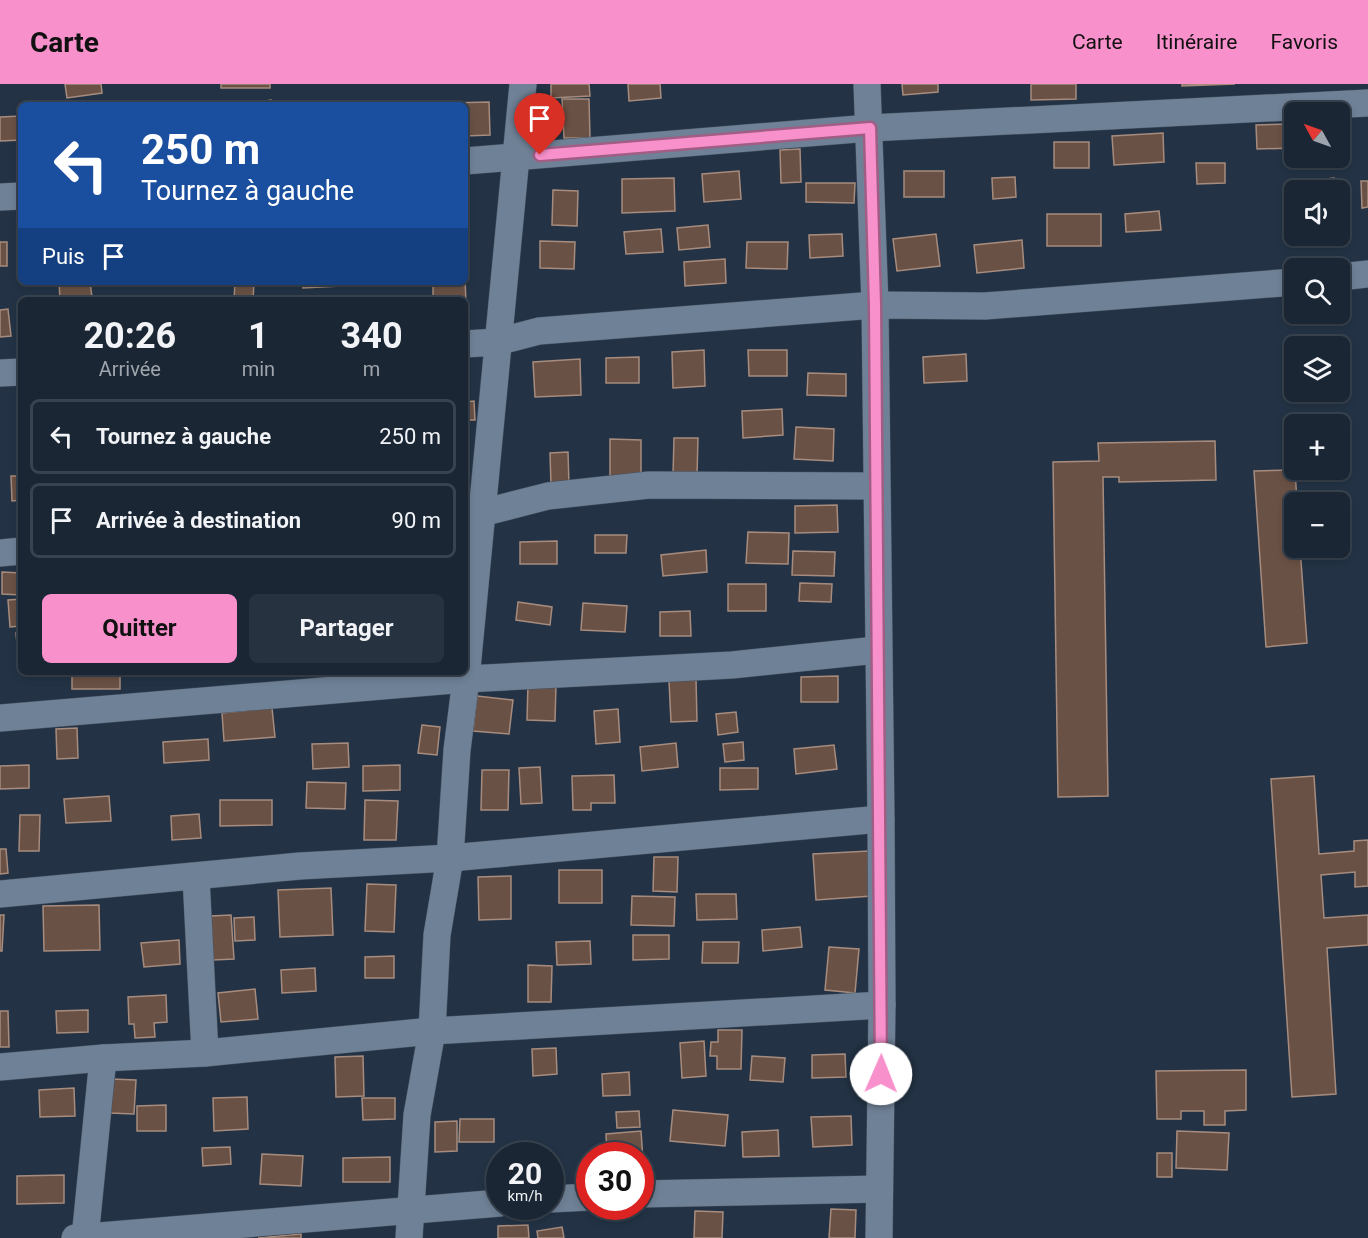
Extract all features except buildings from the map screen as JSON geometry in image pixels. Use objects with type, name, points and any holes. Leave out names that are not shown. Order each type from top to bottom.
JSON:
[{"type":"street","points":[[468,638],[474,513],[497,342],[523,84]]},
{"type":"street","points":[[867,84],[875,305],[875,486],[881,819],[882,1005],[879,1238]]},
{"type":"street","points":[[468,161],[870,128],[1368,103]]},
{"type":"street","points":[[0,197],[18,196]]},
{"type":"street","points":[[1350,276],[1368,274]]},
{"type":"street","points":[[468,344],[497,342],[539,331],[875,305],[985,306],[1284,283]]},
{"type":"street","points":[[0,373],[18,372]]},
{"type":"street","points":[[474,513],[548,496],[649,485],[875,486]]},
{"type":"street","points":[[0,553],[18,551]]},
{"type":"street","points":[[0,718],[466,679],[732,665],[877,650]]},
{"type":"street","points":[[409,1238],[417,1115],[432,1031],[437,935],[450,858],[457,750],[466,675]]},
{"type":"street","points":[[0,894],[300,866],[450,858],[881,819]]},
{"type":"street","points":[[196,877],[205,1053]]},
{"type":"street","points":[[0,1067],[103,1058],[205,1053],[432,1031],[882,1005]]},
{"type":"street","points":[[103,1058],[81,1238],[412,1208],[486,1204]]},
{"type":"street","points":[[654,1194],[879,1189]]},
{"type":"route","points":[[540,155],[870,128],[875,305],[875,486],[881,819],[881,1074]]}]
